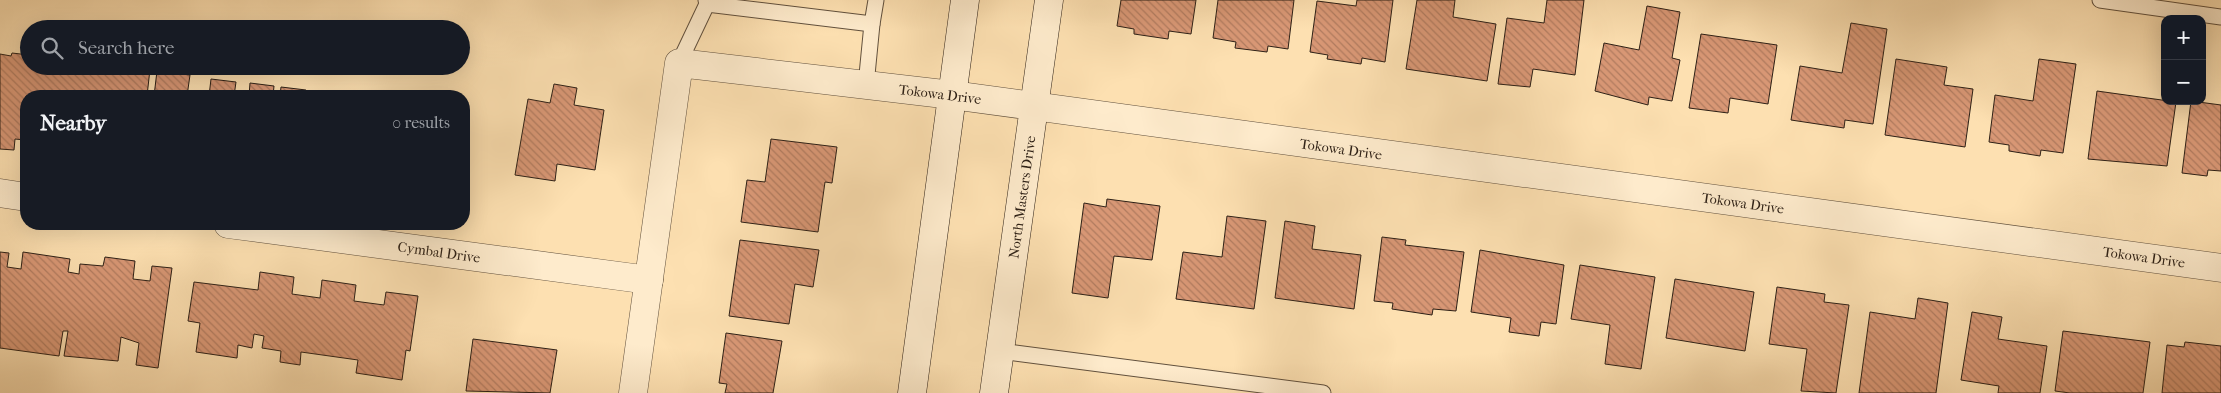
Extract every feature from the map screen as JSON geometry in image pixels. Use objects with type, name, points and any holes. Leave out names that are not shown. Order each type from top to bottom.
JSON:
[{"type":"street","points":[[912,393],[952,95],[960,0]]},
{"type":"street","name":"North Masters Drive","points":[[994,393],[1049,0]]},
{"type":"street","name":"Tokowa Drive","points":[[679,63],[952,95],[2221,268]]},
{"type":"street","points":[[633,393],[679,63]]},
{"type":"street","points":[[0,193],[20,196]]},
{"type":"street","name":"Cymbal Drive","points":[[273,230],[649,280]]},
{"type":"lane","points":[[866,85],[876,0]]},
{"type":"lane","points":[[2100,0],[2221,17]]},
{"type":"lane","points":[[679,63],[707,2],[872,24]]},
{"type":"lane","points":[[1000,351],[1323,393]]},
{"type":"building","points":[[1121,0],[1196,0],[1191,34],[1169,31],[1168,39],[1134,34],[1134,29],[1117,26]]},
{"type":"building","points":[[1218,0],[1294,0],[1288,49],[1268,46],[1267,52],[1235,48],[1236,42],[1213,38]]},
{"type":"building","points":[[1357,0],[1393,0],[1385,62],[1362,58],[1361,64],[1327,59],[1328,55],[1310,52],[1317,1],[1356,6]]},
{"type":"building","points":[[1417,0],[1455,0],[1453,17],[1496,24],[1487,81],[1406,69]]},
{"type":"building","points":[[1547,0],[1584,0],[1575,75],[1533,69],[1530,87],[1498,84],[1507,18],[1544,23]]},
{"type":"building","points":[[1647,6],[1680,12],[1672,58],[1680,60],[1672,101],[1649,97],[1648,105],[1595,91],[1604,43],[1639,50]]},
{"type":"building","points":[[1851,23],[1887,29],[1873,124],[1845,120],[1844,128],[1791,120],[1800,66],[1842,73]]},
{"type":"building","points":[[1701,34],[1777,45],[1768,104],[1730,98],[1728,113],[1689,108]]},
{"type":"building","points":[[12,53],[20,54],[20,75],[149,75],[148,90],[20,90],[20,140],[15,139],[14,150],[0,149],[0,54],[11,56]]},
{"type":"building","points":[[1896,59],[1947,67],[1944,85],[1973,89],[1965,147],[1885,135]]},
{"type":"building","points":[[2039,59],[2076,64],[2063,153],[2041,150],[2040,156],[2009,151],[2009,145],[1989,142],[1995,95],[2033,101]]},
{"type":"building","points":[[157,75],[190,75],[188,90],[155,90]]},
{"type":"building","points":[[211,79],[236,82],[235,90],[210,90]]},
{"type":"building","points":[[250,83],[274,86],[274,90],[249,90]]},
{"type":"building","points":[[554,84],[577,88],[574,105],[604,110],[595,170],[557,164],[555,181],[515,175],[528,99],[550,103]]},
{"type":"building","points":[[281,87],[306,90],[281,90]]},
{"type":"building","points":[[2097,91],[2161,100],[2161,105],[2176,105],[2167,166],[2088,159]]},
{"type":"building","points":[[2206,103],[2221,105],[2221,171],[2208,170],[2207,176],[2182,173],[2190,105],[2206,105]]},
{"type":"building","points":[[771,139],[837,147],[832,183],[825,182],[818,232],[741,222],[747,180],[765,182]]},
{"type":"building","points":[[1107,199],[1160,206],[1152,260],[1114,256],[1108,298],[1072,293],[1084,203],[1106,207]]},
{"type":"building","points":[[1227,216],[1266,221],[1254,309],[1176,299],[1183,252],[1222,257]]},
{"type":"building","points":[[1285,221],[1315,226],[1312,249],[1361,255],[1354,309],[1275,298]]},
{"type":"building","points":[[1382,237],[1406,240],[1405,245],[1464,252],[1456,311],[1433,309],[1432,315],[1392,309],[1393,303],[1374,301]]},
{"type":"building","points":[[740,240],[819,250],[813,287],[795,284],[789,324],[729,316]]},
{"type":"building","points":[[1480,250],[1564,265],[1556,324],[1541,322],[1539,336],[1509,332],[1511,318],[1471,312]]},
{"type":"building","points":[[0,252],[9,253],[7,267],[21,269],[23,252],[70,259],[68,272],[79,274],[80,264],[103,266],[105,257],[135,261],[133,279],[150,281],[152,266],[172,268],[158,368],[136,365],[139,343],[121,337],[118,361],[64,356],[68,331],[63,331],[59,356],[0,348]]},
{"type":"building","points":[[1580,265],[1655,277],[1641,369],[1605,364],[1610,325],[1571,319]]},
{"type":"building","points":[[260,272],[294,277],[292,294],[320,298],[322,280],[356,285],[354,301],[384,305],[386,292],[418,296],[410,351],[406,350],[402,380],[356,373],[358,360],[301,352],[300,365],[280,362],[281,351],[262,348],[264,336],[254,334],[252,348],[238,345],[237,358],[196,352],[200,323],[188,321],[194,282],[258,290]]},
{"type":"building","points":[[1675,279],[1754,292],[1745,351],[1666,338]]},
{"type":"building","points":[[1777,287],[1825,294],[1824,302],[1849,305],[1836,393],[1801,391],[1807,349],[1769,344]]},
{"type":"building","points":[[1918,298],[1948,303],[1936,393],[1859,393],[1870,312],[1915,319]]},
{"type":"building","points":[[1972,312],[2002,317],[1998,339],[2047,346],[2040,393],[1998,393],[1999,386],[1961,380]]},
{"type":"building","points":[[2063,331],[2150,342],[2143,393],[2070,393],[2055,391]]},
{"type":"building","points":[[726,333],[782,341],[773,393],[725,393],[727,384],[719,383]]},
{"type":"building","points":[[473,339],[557,350],[550,393],[466,391]]},
{"type":"building","points":[[2185,342],[2221,346],[2221,393],[2162,393],[2167,345],[2184,347]]}]
